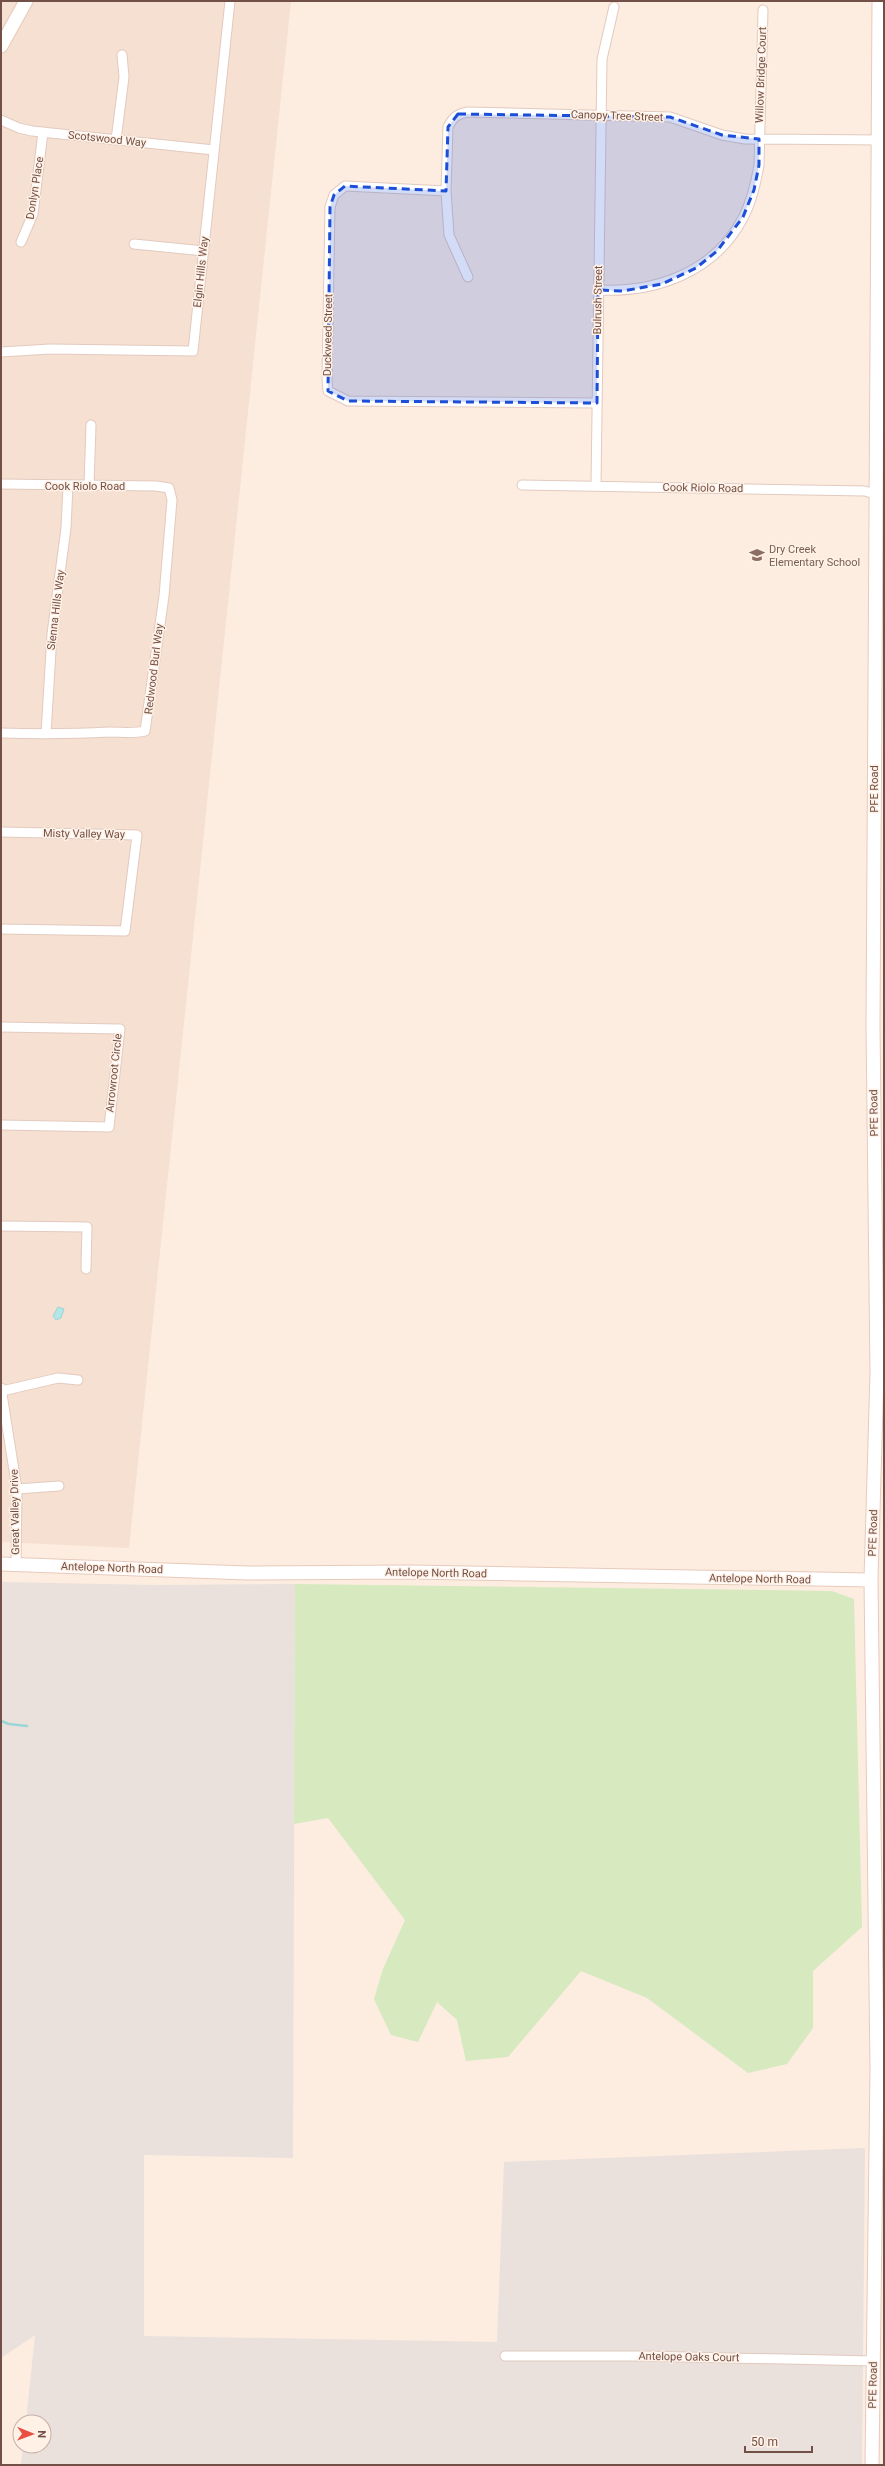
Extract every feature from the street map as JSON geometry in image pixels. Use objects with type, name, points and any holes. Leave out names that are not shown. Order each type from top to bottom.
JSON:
[{"type":"main road","points":[[1,46],[26,1]]},
{"type":"main road","name":"PFE Road","points":[[872,2465],[877,1974],[871,1580],[877,1373],[873,1025],[880,494],[881,140],[879,1]]},
{"type":"main road","name":"Antelope North Road","points":[[1,1564],[247,1573],[410,1572],[871,1580]]},
{"type":"street","name":"Elgin Hills Way","points":[[1,352],[50,349],[193,351],[230,1]]},
{"type":"street","name":"Bulrush Street","points":[[596,486],[600,115],[602,59],[614,7]]},
{"type":"street","name":"Willow Bridge Court","points":[[598,290],[623,291],[662,284],[696,268],[717,251],[743,218],[751,197],[760,165],[759,139],[763,10]]},
{"type":"street","points":[[116,140],[124,77],[122,55]]},
{"type":"street","name":"Canopy Tree Street","points":[[446,191],[448,127],[452,118],[458,114],[468,112],[670,117],[722,135],[759,139],[881,140]]},
{"type":"street","name":"Scotswood Way","points":[[1,120],[19,128],[43,132],[214,150]]},
{"type":"street","name":"Donlyn Place","points":[[21,242],[33,214],[43,132]]},
{"type":"street","name":"Duckweed Street","points":[[446,191],[345,186],[334,195],[330,207],[326,380],[328,391],[348,402],[597,403]]},
{"type":"street","points":[[446,191],[449,235],[468,277]]},
{"type":"street","points":[[134,244],[204,251]]},
{"type":"street","points":[[90,485],[91,425]]},
{"type":"street","name":"Cook Riolo Road","points":[[1,484],[169,488]]},
{"type":"street","name":"Cook Riolo Road","points":[[522,485],[865,491],[880,494]]},
{"type":"street","name":"Sienna Hills Way","points":[[46,734],[52,634],[66,528],[68,486]]},
{"type":"street","name":"Redwood Burl Way","points":[[1,734],[134,734],[145,731],[164,596],[172,500],[169,488]]},
{"type":"street","name":"Misty Valley Way","points":[[1,832],[137,835],[125,931],[1,929]]},
{"type":"street","name":"Arrowroot Circle","points":[[1,1027],[120,1029],[108,1127],[1,1125]]},
{"type":"street","points":[[1,1226],[87,1228],[86,1269]]},
{"type":"street","points":[[2,1390],[58,1378],[78,1380]]},
{"type":"street","name":"Great Valley Drive","points":[[2,1390],[17,1489],[16,1564]]},
{"type":"street","points":[[17,1489],[59,1486]]},
{"type":"street","name":"Antelope Oaks Court","points":[[505,2356],[874,2361]]},
{"type":"highlighted area","points":[[458,114],[670,117],[722,135],[759,139],[759,165],[754,190],[743,217],[717,251],[696,268],[662,284],[623,291],[598,290],[597,403],[348,401],[328,391],[330,207],[334,195],[345,186],[446,191],[448,127]]},
{"type":"shaded area","points":[[1,1],[291,1],[129,1548],[1,1542]]},
{"type":"shaded area","points":[[1,1582],[154,1585],[295,1584],[293,2158],[144,2155],[144,2336],[497,2342],[504,2162],[865,2148],[862,2465],[21,2465],[22,2454],[52,2454],[52,2414],[27,2414],[35,2335],[1,2358]]},
{"type":"green space","points":[[295,1584],[832,1591],[854,1599],[862,1927],[813,1971],[813,2028],[787,2064],[748,2073],[647,1998],[581,1971],[508,2057],[466,2061],[457,2020],[437,2002],[418,2042],[391,2035],[374,1999],[383,1969],[405,1920],[328,1818],[294,1824]]},
{"type":"water","points":[[58,1307],[64,1309],[61,1318],[56,1320],[53,1316]]},
{"type":"waterway","points":[[1,1721],[9,1724],[27,1726]]},
{"type":"place","name":"Dry Creek Elementary School","points":[[757,555]]}]
